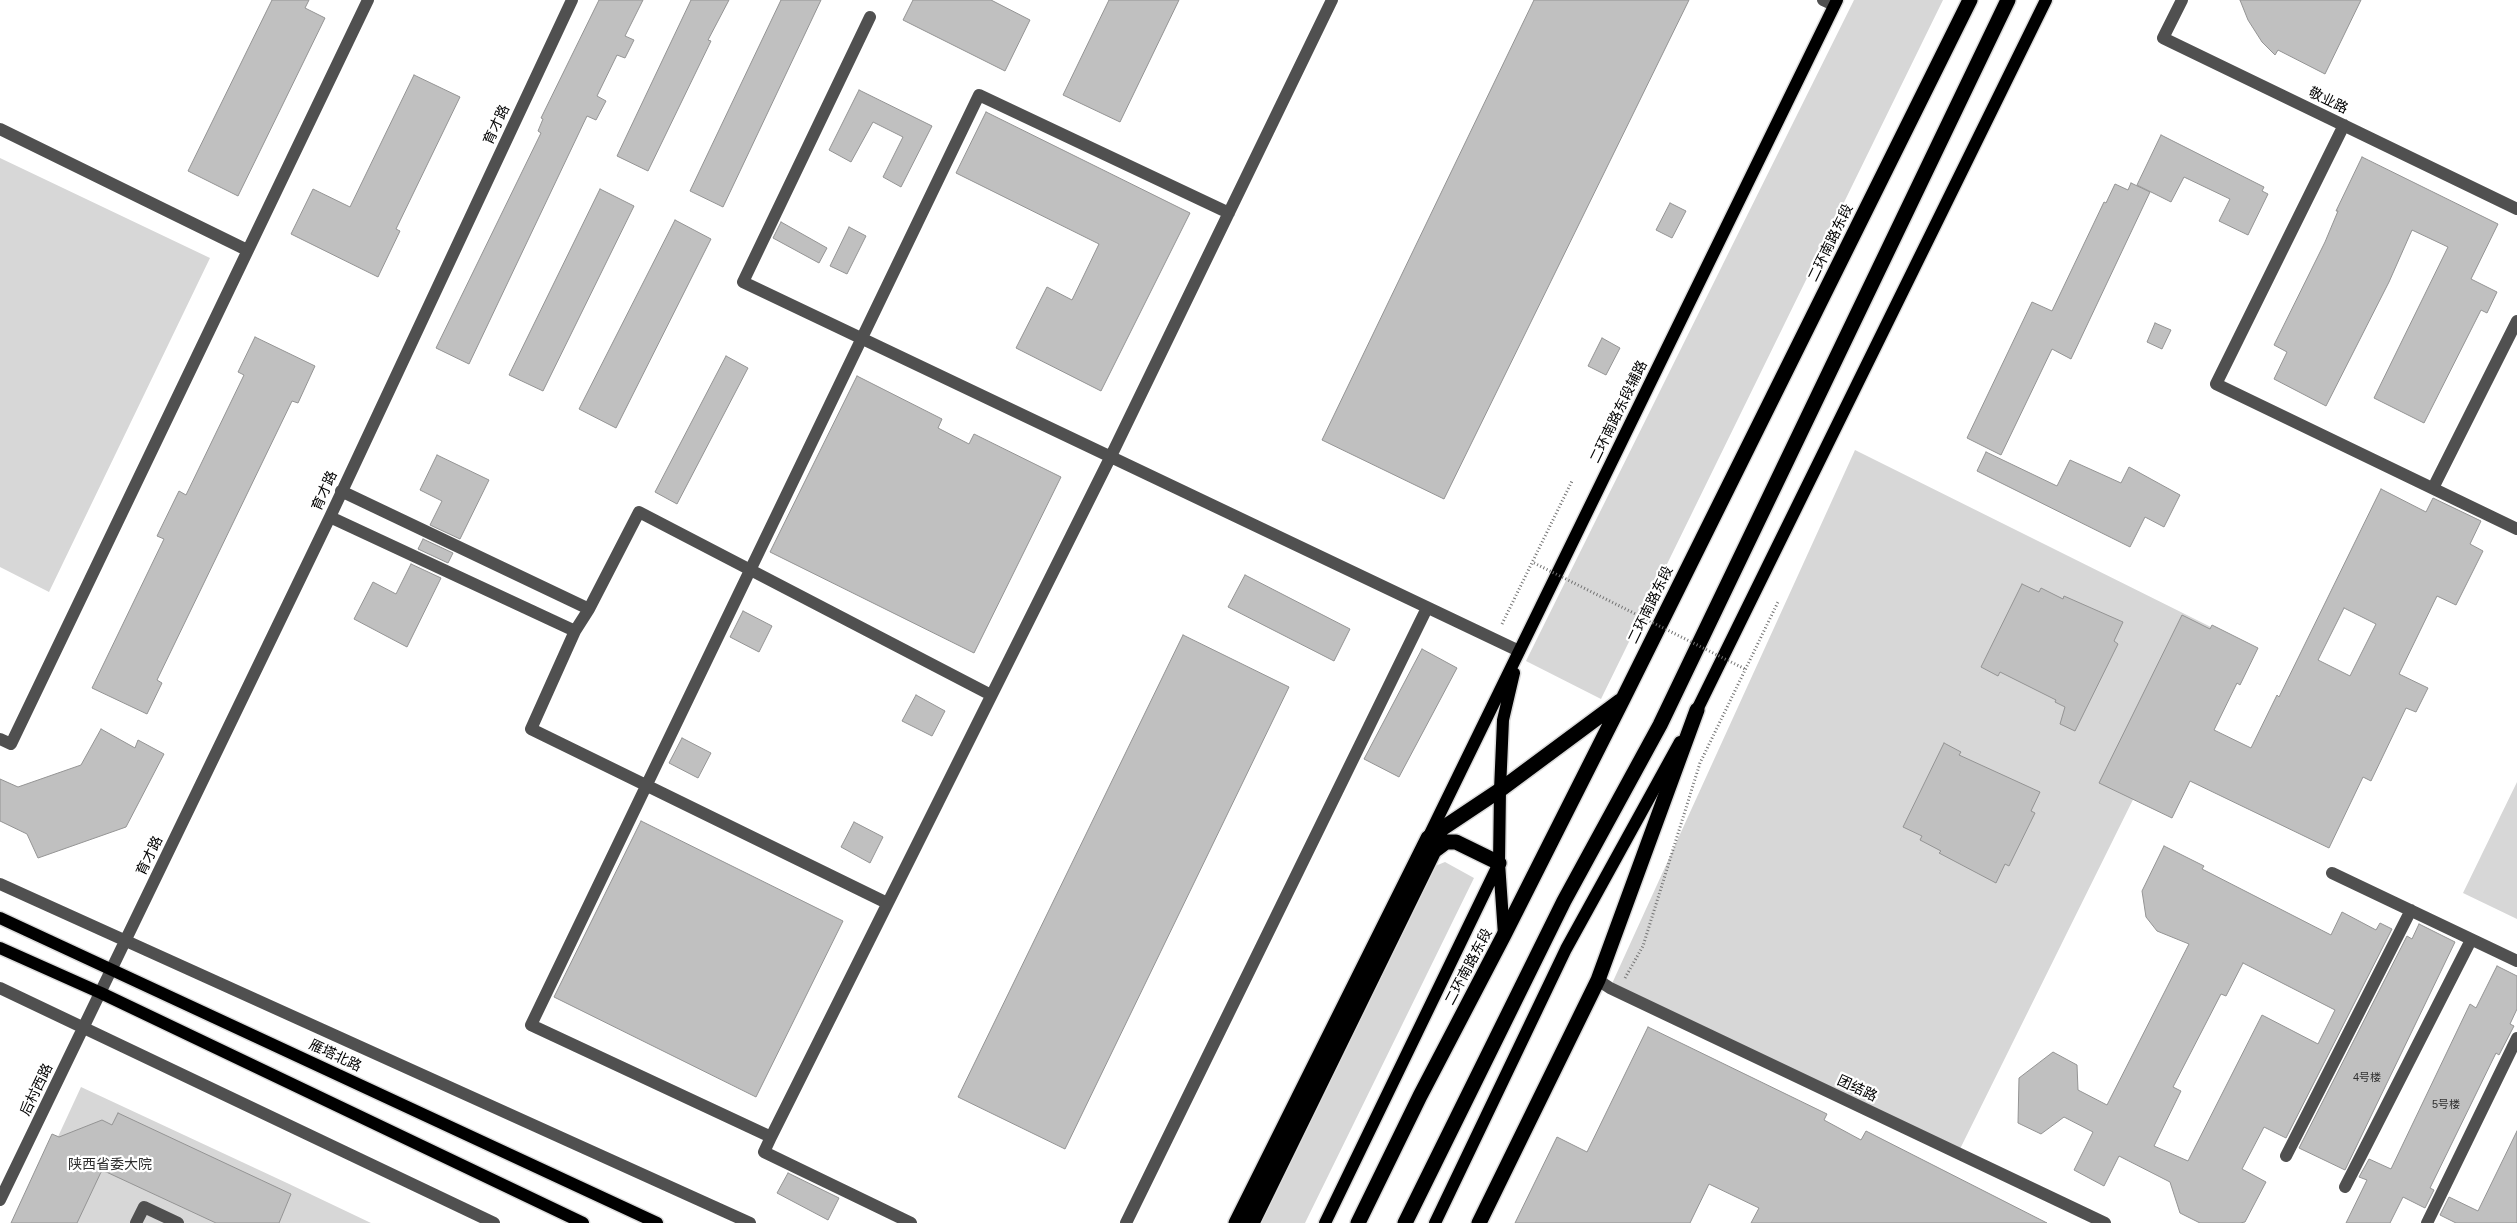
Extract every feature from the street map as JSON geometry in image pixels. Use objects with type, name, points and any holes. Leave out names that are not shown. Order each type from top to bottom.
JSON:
[{"type":"highway","name":"二环南路东段","points":[[1358,1223],[1420,1096],[1623,699],[1970,0]]},
{"type":"highway","points":[[1405,1223],[1564,900],[1660,725],[2008,0]]},
{"type":"highway","points":[[1236,1223],[1428,838],[1500,790],[1623,699]]},
{"type":"highway","points":[[1479,1223],[1598,980],[1697,710]]},
{"type":"highway","points":[[1252,1223],[1434,851],[1446,842],[1456,842],[1499,863]]},
{"type":"main road","points":[[1434,1223],[1566,949],[1697,710],[2046,0]]},
{"type":"main road","name":"二环南路东段辅路","points":[[1428,838],[1832,2]]},
{"type":"main road","points":[[1504,935],[1499,863],[1503,720],[1519,651]]},
{"type":"main road","points":[[1325,1223],[1499,863]]},
{"type":"main road","name":"雁塔北路","points":[[0,918],[656,1223]]},
{"type":"main road","points":[[0,948],[101,993],[584,1223]]},
{"type":"street","points":[[0,739],[11,744],[368,0]]},
{"type":"street","name":"育才路","points":[[101,993],[330,517],[572,0]]},
{"type":"street","points":[[911,1223],[764,1152],[1110,456],[1332,0]]},
{"type":"street","name":"敬业路","points":[[2182,0],[2163,38],[2517,209]]},
{"type":"street","points":[[870,16],[743,282],[1519,651]]},
{"type":"street","points":[[771,1137],[531,1025],[751,572],[979,95],[1229,213]]},
{"type":"street","points":[[2344,125],[2216,384],[2517,529]]},
{"type":"street","points":[[0,129],[247,250]]},
{"type":"street","points":[[2432,488],[2517,321]]},
{"type":"street","points":[[341,491],[590,609]]},
{"type":"street","points":[[887,903],[531,729],[575,631],[590,609],[639,512],[751,572],[991,695]]},
{"type":"street","points":[[330,517],[575,631]]},
{"type":"street","points":[[1126,1223],[1427,608]]},
{"type":"street","points":[[2332,874],[2517,961]]},
{"type":"street","points":[[0,884],[750,1223]]},
{"type":"street","points":[[2286,1156],[2411,910]]},
{"type":"street","points":[[2345,1187],[2471,940]]},
{"type":"street","name":"团结路","points":[[1598,980],[1618,992],[2105,1223]]},
{"type":"street","points":[[0,988],[494,1223]]},
{"type":"street","name":"后村西路","points":[[0,1200],[101,993]]},
{"type":"street","points":[[2427,1223],[2517,1038]]},
{"type":"street","points":[[136,1223],[144,1207],[178,1223]]},
{"type":"path","points":[[1506,617],[1534,563],[1572,481]]},
{"type":"path","points":[[1534,563],[1745,669]]},
{"type":"path","points":[[1618,992],[1642,946],[1700,763],[1778,602]]},
{"type":"green space","points":[[1854,0],[1943,0],[1601,699],[1526,661]]},
{"type":"green space","points":[[0,158],[210,258],[49,592],[0,567]]},
{"type":"green space","points":[[1855,450],[2217,630],[1958,1153],[1610,988]]},
{"type":"green space","points":[[2517,782],[2517,919],[2463,893]]},
{"type":"green space","points":[[1445,862],[1474,878],[1305,1223],[1261,1223],[1435,866]]},
{"type":"green space","name":"陕西省委大院","points":[[81,1087],[287,1183],[371,1223],[18,1223]]},
{"type":"building","points":[[272,0],[309,0],[305,8],[325,18],[238,196],[188,171]]},
{"type":"building","points":[[599,0],[643,0],[625,36],[634,40],[625,58],[617,55],[597,96],[606,101],[596,120],[587,116],[469,364],[436,348],[541,133],[538,131],[543,119],[541,118]]},
{"type":"building","points":[[691,0],[729,0],[708,40],[711,41],[648,171],[617,156]]},
{"type":"building","points":[[781,0],[821,0],[723,207],[690,191]]},
{"type":"building","points":[[913,0],[991,0],[1030,20],[1005,71],[903,20]]},
{"type":"building","points":[[1109,0],[1179,0],[1120,122],[1063,95]]},
{"type":"building","points":[[1534,0],[1689,0],[1444,499],[1322,440]]},
{"type":"building","points":[[2240,0],[2361,0],[2325,74],[2278,50],[2275,55],[2262,42],[2248,20]]},
{"type":"building","points":[[414,75],[460,97],[396,229],[400,231],[378,277],[291,234],[313,189],[350,207]]},
{"type":"building","points":[[859,90],[932,126],[901,187],[883,177],[903,137],[873,122],[851,162],[829,150]]},
{"type":"building","points":[[986,112],[1190,213],[1101,391],[1016,348],[1047,287],[1072,300],[1099,244],[956,173]]},
{"type":"building","points":[[2161,135],[2264,187],[2262,191],[2268,194],[2248,235],[2219,221],[2230,199],[2184,177],[2171,202],[2137,185]]},
{"type":"building","points":[[2362,157],[2498,224],[2471,279],[2497,292],[2487,313],[2481,310],[2424,423],[2374,398],[2448,247],[2412,230],[2389,282],[2326,406],[2274,379],[2287,352],[2274,345],[2325,242],[2338,211],[2336,211]]},
{"type":"building","points":[[2131,183],[2150,192],[2071,359],[2052,349],[2001,455],[1967,438],[2032,302],[2052,311],[2104,202],[2106,203],[2115,184],[2128,190]]},
{"type":"building","points":[[600,189],[634,206],[543,391],[509,375]]},
{"type":"building","points":[[1670,203],[1686,211],[1672,238],[1656,230]]},
{"type":"building","points":[[675,220],[711,239],[616,428],[579,409]]},
{"type":"building","points":[[781,222],[827,248],[819,263],[773,238]]},
{"type":"building","points":[[849,227],[866,236],[847,274],[830,266]]},
{"type":"building","points":[[2155,323],[2171,330],[2162,349],[2147,342]]},
{"type":"building","points":[[255,337],[315,366],[298,403],[292,401],[157,680],[162,683],[147,714],[92,688],[164,539],[157,536],[179,491],[186,495],[244,375],[238,372]]},
{"type":"building","points":[[1602,338],[1620,348],[1606,375],[1588,366]]},
{"type":"building","points":[[726,356],[748,368],[677,504],[655,492]]},
{"type":"building","points":[[857,376],[942,419],[938,428],[969,444],[974,434],[1061,477],[974,653],[770,552]]},
{"type":"building","points":[[1986,452],[2057,486],[2070,460],[2121,483],[2129,467],[2180,495],[2164,527],[2145,517],[2130,547],[1977,471]]},
{"type":"building","points":[[437,455],[489,480],[460,539],[430,525],[442,501],[420,490]]},
{"type":"building","points":[[2381,489],[2426,512],[2433,498],[2481,521],[2470,544],[2483,551],[2456,605],[2437,596],[2399,674],[2428,688],[2416,712],[2406,708],[2371,781],[2363,777],[2329,848],[2190,781],[2172,818],[2099,783],[2182,615],[2210,629],[2212,625],[2258,648],[2240,685],[2237,683],[2214,730],[2251,748],[2277,695],[2279,697]],"holes":[[[2344,608],[2376,624],[2350,676],[2318,660]]]},
{"type":"building","points":[[423,539],[453,553],[448,563],[418,549]]},
{"type":"building","points":[[411,564],[441,578],[407,647],[354,619],[373,582],[396,594]]},
{"type":"building","points":[[1245,575],[1350,629],[1334,661],[1228,607]]},
{"type":"building","points":[[2022,584],[2039,592],[2041,588],[2063,599],[2064,596],[2123,622],[2114,641],[2118,644],[2075,731],[2060,724],[2065,707],[2055,702],[2056,700],[2000,672],[1998,676],[1981,667]]},
{"type":"building","points":[[743,611],[772,626],[759,652],[730,637]]},
{"type":"building","points":[[1183,635],[1289,687],[1065,1149],[958,1097]]},
{"type":"building","points":[[1422,649],[1457,668],[1399,777],[1364,759]]},
{"type":"building","points":[[916,695],[945,711],[932,736],[902,721]]},
{"type":"building","points":[[101,729],[135,748],[138,740],[164,754],[126,827],[38,858],[27,834],[0,821],[0,779],[18,787],[81,765]]},
{"type":"building","points":[[682,738],[711,753],[698,778],[669,763]]},
{"type":"building","points":[[1944,743],[1961,752],[1959,755],[2040,792],[2031,811],[2035,813],[2009,866],[2005,864],[1996,883],[1939,853],[1941,851],[1920,840],[1922,836],[1903,827]]},
{"type":"building","points":[[641,821],[843,921],[756,1097],[554,997]]},
{"type":"building","points":[[854,822],[883,837],[870,863],[841,847]]},
{"type":"building","points":[[2164,846],[2204,866],[2202,869],[2331,935],[2342,912],[2376,930],[2380,923],[2392,929],[2286,1138],[2264,1127],[2242,1169],[2266,1182],[2245,1222],[2200,1223],[2180,1213],[2170,1182],[2119,1156],[2104,1186],[2074,1170],[2093,1132],[2064,1117],[2041,1134],[2018,1123],[2019,1078],[2053,1052],[2077,1065],[2078,1090],[2107,1105],[2189,944],[2157,931],[2146,917],[2142,891]],"holes":[[[2243,963],[2335,1010],[2318,1044],[2262,1015],[2188,1161],[2154,1146],[2181,1091],[2173,1087],[2221,994],[2226,996]]]},
{"type":"building","points":[[2419,924],[2455,942],[2345,1170],[2299,1148],[2407,936],[2412,939]]},
{"type":"building","points":[[2497,966],[2517,976],[2517,1009],[2510,1024],[2514,1026],[2499,1055],[2496,1053],[2430,1188],[2434,1190],[2425,1208],[2403,1197],[2390,1223],[2346,1223],[2367,1180],[2359,1177],[2369,1159],[2391,1169],[2470,1004],[2476,1008]]},
{"type":"building","points":[[1648,1027],[1827,1114],[1824,1120],[1861,1140],[1866,1131],[2047,1223],[1751,1223],[1759,1208],[1709,1184],[1690,1223],[1515,1223],[1557,1137],[1587,1152]]},
{"type":"building","name":"陕西省委大院","points":[[118,1113],[291,1194],[279,1223],[216,1223],[102,1170],[77,1223],[11,1223],[52,1134],[59,1137],[102,1120],[112,1125]]},
{"type":"building","points":[[2517,1131],[2517,1223],[2456,1223],[2440,1215],[2449,1197],[2478,1211]]},
{"type":"building","points":[[788,1173],[839,1198],[828,1220],[777,1193]]}]
